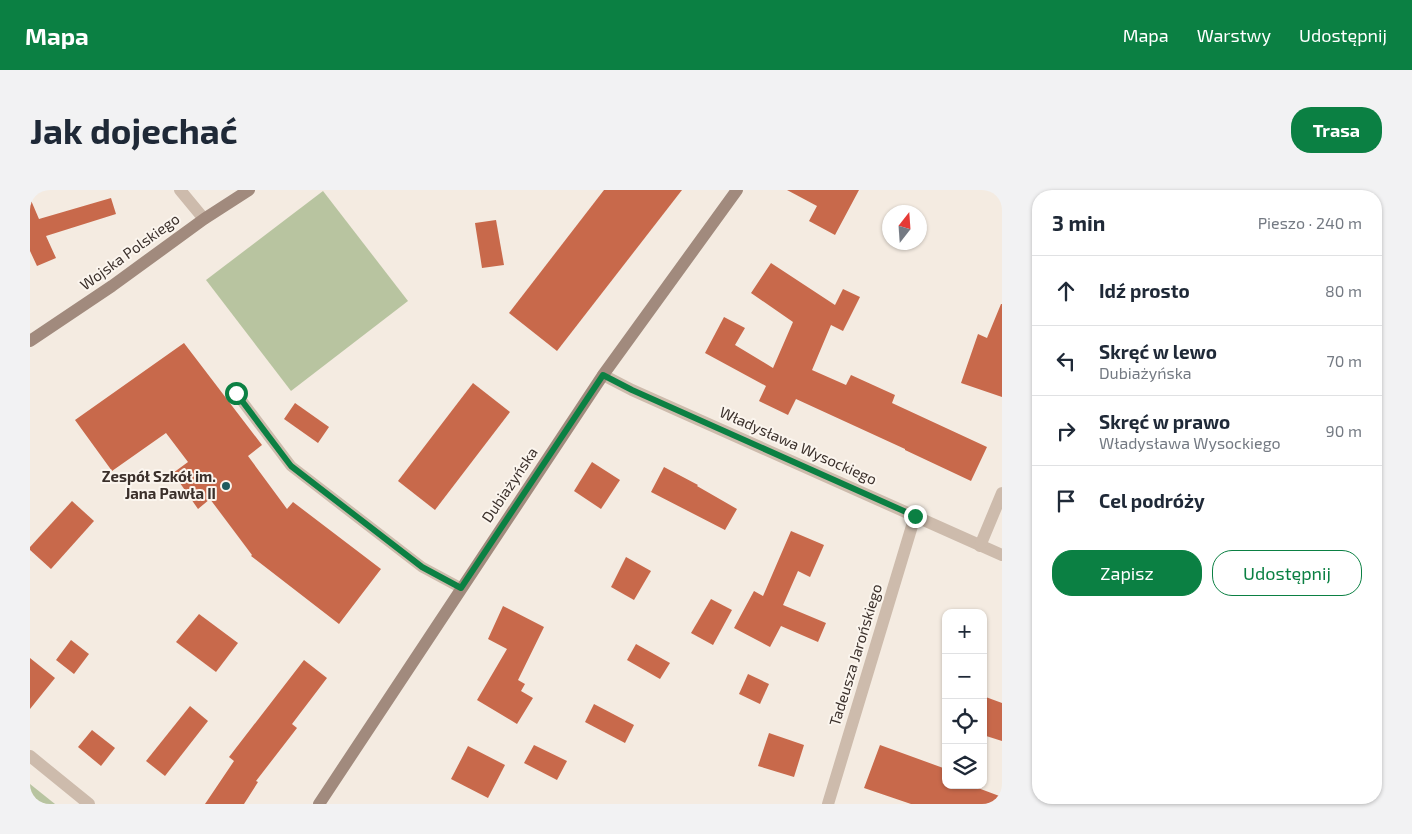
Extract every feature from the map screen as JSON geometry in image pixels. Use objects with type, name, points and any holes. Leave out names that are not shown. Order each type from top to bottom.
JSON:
[{"type":"street","points":[[180,190],[204,219]]},
{"type":"street","name":"Wojska Polskiego","points":[[30,341],[112,286],[204,219],[249,190]]},
{"type":"street","name":"Dubiażyńska","points":[[319,804],[603,375],[737,190]]},
{"type":"street","name":"Władysława Wysockiego","points":[[603,375],[641,394],[1002,555]]},
{"type":"street","points":[[980,546],[1002,493]]},
{"type":"street","name":"Tadeusza Jarońskiego","points":[[828,804],[915,516]]},
{"type":"street","points":[[30,756],[89,804]]},
{"type":"lane","points":[[236,393],[291,466],[422,567],[461,588]]},
{"type":"green space","points":[[323,191],[408,301],[291,391],[206,280]]},
{"type":"green space","points":[[30,784],[55,804],[30,804]]},
{"type":"building","points":[[604,190],[682,190],[557,351],[509,313]]},
{"type":"building","points":[[787,190],[859,190],[835,235],[809,221],[817,206]]},
{"type":"building","points":[[30,198],[39,219],[111,198],[116,214],[46,236],[56,258],[37,266],[30,251]]},
{"type":"building","points":[[496,220],[504,265],[482,268],[475,223]]},
{"type":"building","points":[[771,263],[835,305],[843,289],[860,297],[843,331],[831,325],[812,370],[846,385],[851,375],[895,395],[892,403],[987,447],[971,481],[796,399],[788,415],[759,401],[766,386],[705,353],[724,317],[745,328],[735,345],[773,368],[793,322],[751,293]]},
{"type":"building","points":[[1001,304],[1002,397],[961,383],[978,334],[987,338]]},
{"type":"building","name":"Zespół Szkół im. Jana Pawła II","points":[[184,343],[262,445],[248,456],[287,509],[293,502],[381,569],[339,624],[251,556],[210,499],[198,509],[173,473],[188,462],[166,433],[112,471],[75,420]]},
{"type":"building","points":[[473,383],[510,412],[435,510],[398,481]]},
{"type":"building","points":[[295,403],[329,427],[318,443],[284,419]]},
{"type":"building","points":[[592,462],[620,480],[601,509],[574,491]]},
{"type":"building","points":[[664,467],[737,509],[725,530],[651,492]]},
{"type":"building","points":[[72,501],[94,521],[51,569],[30,550],[30,547]]},
{"type":"building","points":[[791,531],[824,545],[810,577],[798,571],[783,605],[826,623],[818,642],[781,626],[770,647],[734,628],[754,591],[763,596]]},
{"type":"building","points":[[626,557],[651,571],[634,600],[611,587]]},
{"type":"building","points":[[711,599],[732,610],[713,645],[691,633]]},
{"type":"building","points":[[503,606],[544,627],[518,680],[525,684],[521,691],[533,698],[517,724],[477,700],[507,649],[488,639]]},
{"type":"building","points":[[199,614],[238,643],[216,672],[176,642]]},
{"type":"building","points":[[71,640],[89,654],[74,674],[56,660]]},
{"type":"building","points":[[636,644],[670,663],[660,679],[627,660]]},
{"type":"building","points":[[30,658],[55,678],[30,709]]},
{"type":"building","points":[[304,660],[327,678],[292,724],[297,728],[256,781],[258,782],[244,804],[205,804],[234,761],[229,757]]},
{"type":"building","points":[[748,674],[769,684],[760,704],[739,694]]},
{"type":"building","points":[[987,697],[1002,703],[1002,741],[987,736]]},
{"type":"building","points":[[594,704],[634,725],[625,743],[585,722]]},
{"type":"building","points":[[190,706],[208,721],[165,776],[146,761]]},
{"type":"building","points":[[92,730],[115,748],[101,766],[78,747]]},
{"type":"building","points":[[769,733],[804,745],[794,777],[758,766]]},
{"type":"building","points":[[534,745],[567,761],[557,780],[524,763]]},
{"type":"building","points":[[880,745],[942,768],[942,789],[981,789],[1002,797],[1002,804],[911,804],[864,788]]},
{"type":"building","points":[[468,746],[505,765],[488,798],[451,779]]},
{"type":"place","name":"Zespół Szkół im. Jana Pawła II","points":[[226,486]]},
{"type":"route","points":[[236,393],[291,466],[422,567],[461,588],[603,375],[632,390],[915,516]]}]
